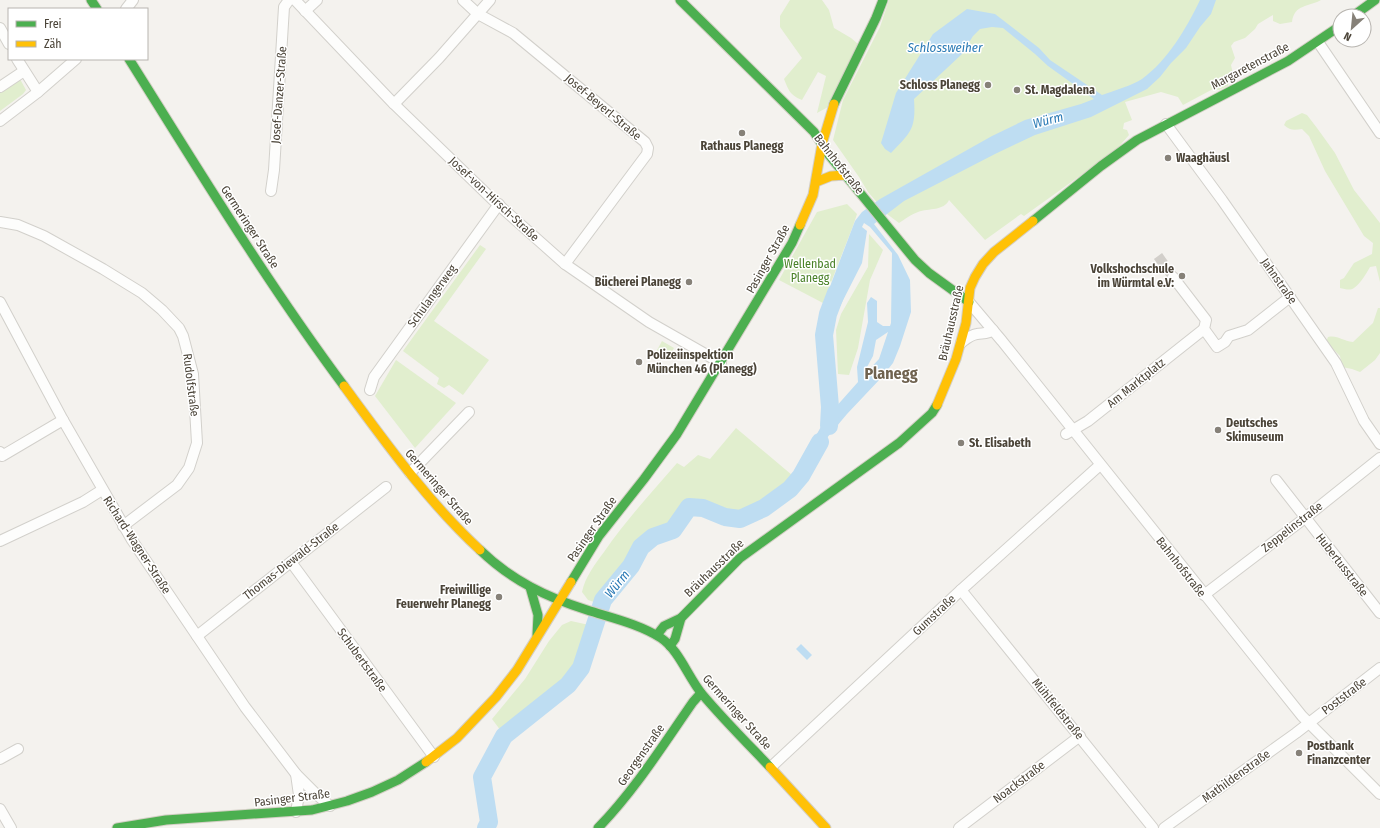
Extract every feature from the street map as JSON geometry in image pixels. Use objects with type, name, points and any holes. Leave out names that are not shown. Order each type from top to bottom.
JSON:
[{"type":"main road","name":"Bahnhofstraße","points":[[680,0],[814,132],[829,155],[915,260],[929,273],[969,302]]},
{"type":"main road","name":"Pasinger Straße","points":[[117,828],[166,820],[296,812],[330,806],[358,797],[392,783],[434,757],[456,738],[496,697],[517,670],[598,536],[644,479],[677,434],[792,243],[808,208],[816,182],[822,144],[836,99],[876,18],[883,0]]},
{"type":"main road","points":[[1364,8],[1375,0]]},
{"type":"main road","name":"Margaretenstraße","points":[[1167,124],[1288,61],[1332,32]]},
{"type":"main road","name":"Germeringer Straße","points":[[130,60],[246,245],[312,343],[410,473],[476,547],[494,564],[510,576],[530,587],[586,610],[657,635],[670,646],[701,693],[826,828]]},
{"type":"main road","name":"Bräuhausstraße","points":[[657,635],[664,626],[681,618],[740,558],[899,443],[932,413],[944,390],[961,343],[966,323],[970,288],[983,264],[994,252],[1101,166],[1137,140],[1167,124]]},
{"type":"main road","points":[[816,182],[825,177],[838,174],[846,175]]},
{"type":"main road","points":[[530,587],[538,609],[539,619],[537,637]]},
{"type":"main road","name":"Bräuhausstraße","points":[[670,646],[675,638],[681,618]]},
{"type":"main road","name":"Georgenstraße","points":[[598,828],[608,819],[634,787],[693,702],[701,693]]},
{"type":"street","points":[[127,8],[133,0]]},
{"type":"street","name":"Josef-Danzer-Straße","points":[[271,191],[274,170],[284,7],[289,0]]},
{"type":"street","name":"Josef-von-Hirsch-Straße","points":[[295,0],[394,104],[499,204],[565,264],[649,322],[721,363]]},
{"type":"street","points":[[305,11],[317,0]]},
{"type":"street","points":[[463,0],[478,14]]},
{"type":"street","points":[[394,104],[490,0]]},
{"type":"street","name":"Josef-Beyerl-Straße","points":[[478,14],[513,33],[645,142],[648,148],[647,154],[642,162],[565,264]]},
{"type":"street","points":[[0,28],[8,42]]},
{"type":"street","points":[[1318,42],[1380,133]]},
{"type":"street","points":[[18,60],[38,92]]},
{"type":"street","points":[[0,121],[38,92],[75,60]]},
{"type":"street","points":[[0,87],[24,71]]},
{"type":"street","name":"Jahnstraße","points":[[1167,124],[1336,363],[1364,421],[1380,444]]},
{"type":"street","name":"Schulangerweg","points":[[370,390],[374,377],[378,371],[499,204]]},
{"type":"street","name":"Rudolfstraße","points":[[0,222],[18,225],[44,236],[142,293],[162,310],[179,328],[183,336],[193,374],[197,443],[189,468],[177,485],[123,526]]},
{"type":"street","points":[[1173,277],[1206,320],[1204,329],[1217,347],[1225,342],[1229,336],[1248,330],[1290,297]]},
{"type":"street","name":"Richard-Wagner-Straße","points":[[0,302],[62,420],[123,526],[245,707],[296,774],[330,806]]},
{"type":"street","name":"Bahnhofstraße","points":[[969,302],[993,330],[1069,432],[1100,464],[1308,724],[1380,794]]},
{"type":"street","name":"Am Marktplatz","points":[[1069,432],[1100,411],[1204,329]]},
{"type":"street","points":[[961,343],[968,337],[988,333],[993,330]]},
{"type":"street","points":[[410,473],[469,412]]},
{"type":"street","points":[[0,452],[2,456],[62,420]]},
{"type":"street","name":"Zeppelinstraße","points":[[1204,595],[1305,518],[1380,458]]},
{"type":"street","name":"Gumstraße","points":[[771,767],[961,590],[1100,464]]},
{"type":"street","name":"Hubertusstraße","points":[[1276,480],[1380,613]]},
{"type":"street","name":"Thomas-Diewald-Straße","points":[[197,636],[386,487]]},
{"type":"street","points":[[0,541],[83,502],[102,490]]},
{"type":"street","name":"Schubertstraße","points":[[291,562],[434,757]]},
{"type":"street","name":"Mühlfeldstraße","points":[[961,590],[1153,828]]},
{"type":"street","name":"Poststraße","points":[[1308,724],[1380,668]]},
{"type":"street","name":"Mathildenstraße","points":[[1164,828],[1308,724]]},
{"type":"street","name":"Noackstraße","points":[[959,828],[1080,736]]},
{"type":"street","points":[[0,759],[18,749]]},
{"type":"street","name":"Richard-Wagner-Straße","points":[[296,774],[299,795],[296,812]]},
{"type":"street","points":[[0,809],[11,828]]},
{"type":"green space","points":[[790,0],[822,0],[829,10],[834,28],[858,44],[830,106],[817,113],[826,76],[818,72],[802,100],[790,92],[784,79],[802,58],[780,27],[780,16]]},
{"type":"green space","points":[[889,0],[1321,0],[1299,9],[1293,16],[1292,22],[1280,24],[1273,21],[1273,15],[1258,24],[1255,29],[1245,38],[1234,42],[1231,46],[1235,58],[1231,65],[1234,78],[1229,81],[1228,86],[1219,90],[1213,89],[1183,105],[1178,97],[1161,92],[1125,102],[1132,120],[1124,123],[1123,129],[1127,130],[1129,135],[1116,150],[1024,216],[1021,214],[985,240],[949,200],[947,204],[940,208],[918,212],[899,223],[887,214],[868,192],[833,140],[843,100],[880,27]]},
{"type":"green space","points":[[20,79],[26,90],[23,94],[0,111],[0,93]]},
{"type":"green space","points":[[1302,113],[1307,115],[1335,153],[1354,190],[1380,223],[1380,282],[1376,266],[1370,267],[1365,276],[1354,288],[1349,290],[1340,288],[1340,280],[1344,278],[1354,263],[1372,254],[1373,243],[1364,236],[1325,171],[1309,136],[1302,129],[1290,129],[1284,125],[1286,121]]},
{"type":"green space","name":"Wellenbad Planegg","points":[[847,204],[857,214],[823,303],[779,280],[817,212]]},
{"type":"green space","name":"Wellenbad Planegg","points":[[869,234],[883,250],[870,280],[858,348],[849,375],[838,374],[836,330],[841,314],[868,267]]},
{"type":"green space","points":[[480,245],[486,249],[434,321],[489,360],[463,395],[449,385],[444,388],[437,384],[439,378],[403,351]]},
{"type":"green space","points":[[1378,308],[1380,308],[1380,353],[1375,360],[1360,372],[1342,367],[1340,356],[1326,342],[1328,337],[1335,337],[1353,342],[1373,323]]},
{"type":"green space","points":[[662,341],[674,348],[666,360],[656,352]]},
{"type":"green space","points":[[396,360],[456,403],[415,448],[375,396]]},
{"type":"green space","points":[[736,428],[792,475],[786,482],[763,502],[745,511],[730,514],[704,502],[687,502],[669,525],[651,531],[636,546],[627,563],[611,580],[597,603],[588,600],[582,592],[585,581],[597,561],[649,495],[677,463],[684,467],[698,455],[710,459]]},
{"type":"green space","points":[[571,621],[589,625],[575,668],[563,682],[501,731],[492,719],[525,679],[549,641],[562,625]]},
{"type":"water","name":"Schlossweiher","points":[[1200,0],[1216,0],[1211,14],[1186,48],[1147,89],[1091,117],[1035,135],[995,154],[904,201],[874,224],[898,255],[910,280],[911,312],[893,363],[826,439],[815,457],[807,463],[806,453],[826,418],[858,382],[857,367],[868,322],[867,303],[871,297],[877,301],[877,322],[883,326],[890,326],[891,323],[892,253],[870,227],[864,223],[862,227],[867,231],[862,263],[834,318],[825,315],[821,310],[855,221],[862,212],[880,199],[992,136],[1025,120],[1094,99],[1048,66],[1003,28],[992,27],[980,29],[973,36],[962,54],[914,99],[914,117],[911,129],[908,135],[891,153],[885,149],[881,143],[896,93],[933,34],[967,9],[995,14],[1039,48],[1050,60],[1102,95],[1128,86],[1142,79],[1160,63],[1176,43]],"holes":[[[888,332],[879,359],[864,375],[873,356],[876,340]]]},
{"type":"water","points":[[801,644],[812,655],[807,660],[796,649]]},
{"type":"waterway","name":"Würm","points":[[829,426],[830,407],[824,335],[828,314],[836,293]]},
{"type":"waterway","name":"Würm","points":[[486,828],[489,822],[482,777],[504,736],[568,685],[581,668],[603,600],[631,566],[641,547],[653,537],[673,530],[689,507],[703,508],[725,517],[740,519],[764,508],[790,489],[801,476],[820,442]]},
{"type":"tunnel","points":[[1158,256],[1173,277]]},
{"type":"traffic: fast","points":[[91,0],[96,8]]},
{"type":"traffic: fast","points":[[680,0],[814,132],[829,155],[915,260],[929,273],[969,302]]},
{"type":"traffic: fast","points":[[834,104],[876,18],[883,0]]},
{"type":"traffic: fast","points":[[1364,8],[1375,0]]},
{"type":"traffic: fast","points":[[1033,221],[1101,166],[1137,140],[1288,61],[1332,31]]},
{"type":"traffic: fast","points":[[130,60],[260,265],[287,306],[344,386]]},
{"type":"traffic: fast","points":[[571,582],[599,536],[677,434],[792,243],[800,225]]},
{"type":"traffic: fast","points":[[657,635],[664,626],[681,618],[740,558],[899,443],[932,413],[937,405]]},
{"type":"traffic: fast","points":[[480,550],[492,561],[517,579],[543,593],[572,605],[635,625],[661,638],[673,649],[702,694],[770,767]]},
{"type":"traffic: fast","points":[[530,587],[538,615],[537,635]]},
{"type":"traffic: fast","points":[[670,646],[675,639],[681,618]]},
{"type":"traffic: fast","points":[[598,828],[636,783],[660,751],[693,702],[701,693]]},
{"type":"traffic: fast","points":[[117,828],[166,820],[312,810],[347,801],[372,792],[398,780],[426,762]]},
{"type":"traffic: slow","points":[[800,225],[813,195],[822,144],[834,104]]},
{"type":"traffic: slow","points":[[816,182],[831,176],[846,175]]},
{"type":"traffic: slow","points":[[937,405],[956,359],[966,323],[970,288],[975,277],[983,264],[994,252],[1033,221]]},
{"type":"traffic: slow","points":[[344,386],[425,492],[461,532],[480,550]]},
{"type":"traffic: slow","points":[[426,762],[457,738],[496,697],[517,670],[571,582]]},
{"type":"traffic: slow","points":[[770,767],[826,828]]},
{"type":"place","name":"Schloss Planegg","points":[[988,85]]},
{"type":"place","name":"St. Magdalena","points":[[1017,90]]},
{"type":"place","name":"Rathaus Planegg","points":[[742,133]]},
{"type":"place","name":"Waaghäusl","points":[[1168,158]]},
{"type":"place","name":"Volkshochschule im Würmtal e.V:","points":[[1182,276]]},
{"type":"place","name":"Bücherei Planegg","points":[[689,282]]},
{"type":"place","name":"Polizeiinspektion München 46 (Planegg)","points":[[639,362]]},
{"type":"place","name":"Deutsches Skimuseum","points":[[1218,430]]},
{"type":"place","name":"St. Elisabeth","points":[[961,443]]},
{"type":"place","name":"Freiwillige Feuerwehr Planegg","points":[[499,597]]},
{"type":"place","name":"Postbank Finanzcenter","points":[[1299,753]]},
{"type":"district","name":"Planegg","points":[[891,373]]}]
